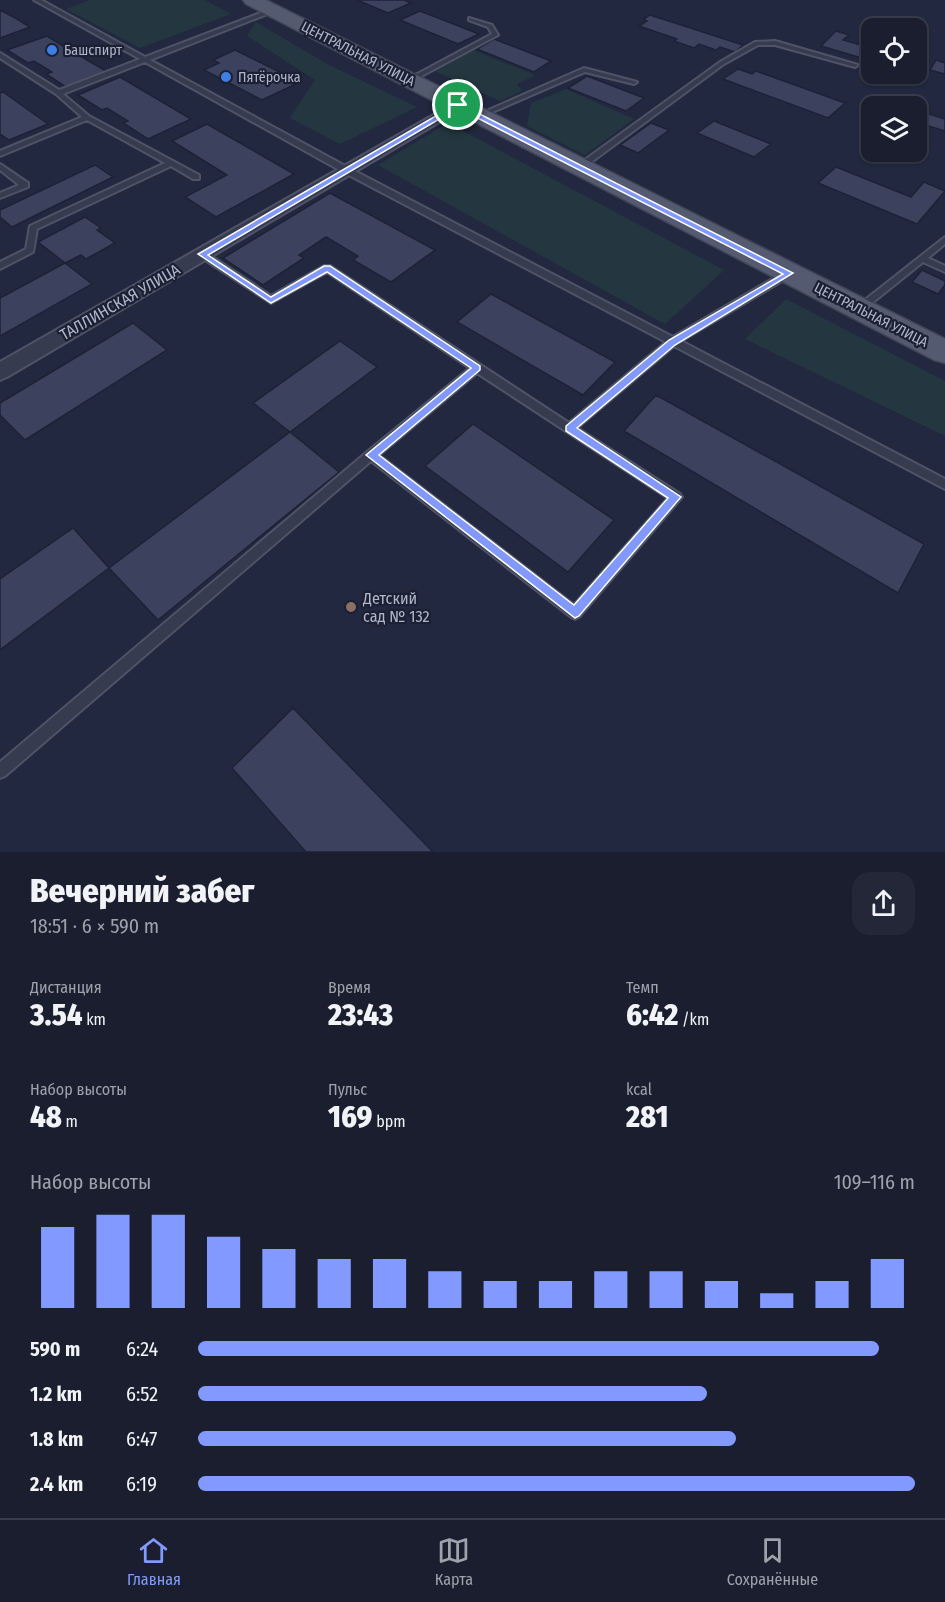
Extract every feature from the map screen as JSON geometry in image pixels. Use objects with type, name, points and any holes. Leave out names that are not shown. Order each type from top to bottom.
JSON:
[{"type":"main road","name":"ЦЕНТРАЛЬНАЯ УЛИЦА","points":[[263,5],[945,352]]},
{"type":"street","name":"ТАЛЛИНСКАЯ УЛИЦА","points":[[0,372],[346,170],[468,110]]},
{"type":"lane","points":[[37,0],[346,170],[945,484]]},
{"type":"lane","points":[[58,93],[146,58],[263,5]]},
{"type":"lane","points":[[410,80],[495,35],[490,26],[471,19]]},
{"type":"lane","points":[[579,167],[722,63],[757,44],[775,43],[855,65]]},
{"type":"lane","points":[[0,55],[58,93],[87,117],[196,177]]},
{"type":"lane","points":[[468,110],[584,70],[634,82]]},
{"type":"lane","points":[[0,154],[87,117]]},
{"type":"lane","points":[[0,266],[30,250],[33,228],[172,163]]},
{"type":"lane","points":[[0,166],[25,185],[0,196]]},
{"type":"lane","points":[[859,309],[945,240]]},
{"type":"lane","points":[[202,254],[271,300],[327,268],[676,497],[575,613],[371,455]]},
{"type":"lane","points":[[922,258],[945,269]]},
{"type":"lane","points":[[570,428],[672,342],[789,273]]},
{"type":"lane","points":[[0,771],[371,455],[477,368]]},
{"type":"shaded area","points":[[90,0],[205,0],[231,14],[140,48],[66,9]]},
{"type":"shaded area","points":[[256,22],[327,64],[417,107],[340,144],[290,118],[315,80],[247,36]]},
{"type":"shaded area","points":[[473,50],[535,75],[517,84],[522,91],[500,101],[435,71]]},
{"type":"shaded area","points":[[566,89],[634,119],[585,155],[527,126],[531,103]]},
{"type":"shaded area","points":[[448,123],[724,270],[665,324],[378,165]]},
{"type":"shaded area","points":[[786,299],[945,381],[945,436],[745,339]]},
{"type":"building","points":[[357,0],[404,0],[411,3],[388,13]]},
{"type":"building","points":[[0,10],[17,19],[30,27],[0,38]]},
{"type":"building","points":[[420,11],[479,34],[458,44],[400,20]]},
{"type":"building","points":[[650,15],[743,45],[735,52],[720,47],[716,50],[699,44],[694,48],[674,41],[677,39],[639,26],[647,21],[644,19]]},
{"type":"building","points":[[836,31],[849,35],[843,40],[861,45],[861,58],[821,46]]},
{"type":"building","points":[[47,36],[106,71],[66,87],[46,74],[52,72],[34,61],[28,63],[7,50]]},
{"type":"building","points":[[494,39],[551,61],[534,72],[477,49]]},
{"type":"building","points":[[235,50],[300,82],[262,100],[204,70],[219,63],[213,60]]},
{"type":"building","points":[[936,60],[945,63],[945,74],[930,70]]},
{"type":"building","points":[[738,69],[752,74],[756,71],[845,103],[828,118],[723,79]]},
{"type":"building","points":[[587,76],[644,98],[626,111],[568,88]]},
{"type":"building","points":[[120,77],[191,119],[148,139],[123,123],[128,121],[107,108],[102,110],[78,95]]},
{"type":"building","points":[[3,92],[48,124],[9,140],[0,134],[0,93]]},
{"type":"building","points":[[927,113],[945,119],[945,131],[927,125]]},
{"type":"building","points":[[714,121],[771,144],[754,157],[697,133]]},
{"type":"building","points":[[651,123],[669,130],[638,153],[620,145]]},
{"type":"building","points":[[207,124],[294,174],[216,217],[185,197],[227,175],[172,141]]},
{"type":"building","points":[[95,165],[113,177],[12,227],[0,217],[0,210]]},
{"type":"building","points":[[836,167],[911,197],[924,182],[945,191],[917,224],[818,183]]},
{"type":"building","points":[[330,193],[435,250],[391,282],[353,260],[358,256],[326,237],[299,255],[304,258],[263,285],[223,258]]},
{"type":"building","points":[[85,217],[101,228],[97,230],[115,243],[86,259],[81,255],[65,263],[38,242]]},
{"type":"building","points":[[65,263],[92,284],[0,336],[0,298]]},
{"type":"building","points":[[922,270],[945,281],[945,285],[938,294],[912,282]]},
{"type":"building","points":[[491,294],[615,362],[583,395],[457,322]]},
{"type":"building","points":[[133,323],[167,350],[25,440],[0,415],[0,403]]},
{"type":"building","points":[[340,341],[377,367],[290,432],[253,403]]},
{"type":"building","points":[[656,395],[924,544],[898,593],[624,431]]},
{"type":"building","points":[[473,424],[614,520],[568,572],[425,466]]},
{"type":"building","points":[[290,432],[339,472],[158,620],[109,568]]},
{"type":"building","points":[[73,528],[109,568],[0,650],[0,579]]},
{"type":"building","points":[[293,708],[433,852],[306,852],[232,768]]},
{"type":"place","name":"Башспирт","points":[[52,50]]},
{"type":"place","name":"Пятёрочка","points":[[226,77]]},
{"type":"place","name":"Детский сад № 132","points":[[351,607]]},
{"type":"route","points":[[458,105],[789,273],[672,342],[570,428],[676,497],[575,613],[371,455],[477,368],[327,268],[271,300],[213,259],[202,254],[458,105]]}]
